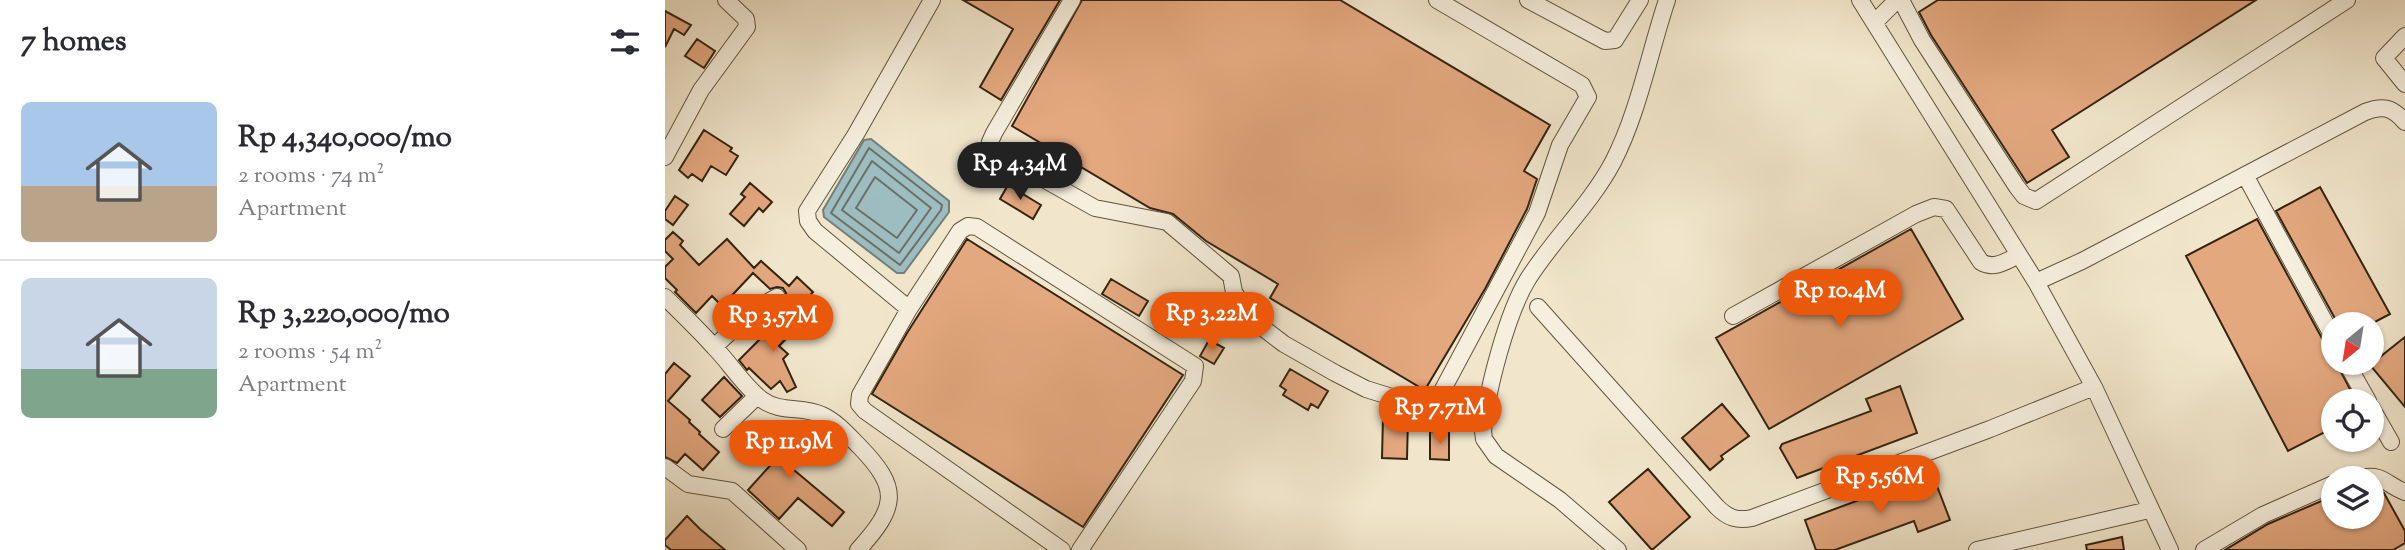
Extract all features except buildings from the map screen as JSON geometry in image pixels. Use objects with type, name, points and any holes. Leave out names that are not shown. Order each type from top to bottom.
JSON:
[{"type":"street","points":[[665,157],[701,90],[747,27],[746,19],[726,0]]},
{"type":"street","points":[[909,309],[815,231],[808,221],[807,211],[856,134],[932,0]]},
{"type":"street","points":[[1072,0],[994,133],[990,142],[992,150],[1095,208],[1167,222],[1231,276],[1234,292],[1245,309],[1263,328],[1284,344],[1366,388],[1395,398],[1415,400],[1433,399],[1441,393],[1537,213],[1560,145],[1588,97],[1582,85],[1437,0]]},
{"type":"street","points":[[1528,0],[1605,41],[1615,40],[1640,0]]},
{"type":"street","points":[[1618,550],[1560,500],[1496,456],[1484,439],[1483,431],[1511,310],[1528,278],[1598,187],[1613,161],[1629,126],[1667,0]]},
{"type":"street","points":[[1860,0],[2036,282],[2094,387],[2149,510],[2170,550]]},
{"type":"street","points":[[1875,22],[1899,0],[2017,187],[2024,196],[2036,201],[2347,0]]},
{"type":"street","points":[[2405,36],[2385,58],[2405,84]]},
{"type":"street","points":[[2036,282],[2082,261],[2379,107],[2392,109],[2405,122]]},
{"type":"street","points":[[2245,175],[2321,315]]},
{"type":"street","points":[[1733,316],[1916,214],[1934,207],[1946,209],[1980,262],[1986,266],[1993,267],[2019,255]]},
{"type":"street","points":[[1062,550],[865,411],[859,404],[860,395],[909,309],[960,231],[968,226],[977,227],[1195,366],[1193,381],[1080,550]]},
{"type":"street","points":[[665,297],[757,396],[776,407],[792,411],[811,411],[830,420],[873,461],[887,481],[889,499],[886,513],[858,550]]},
{"type":"street","points":[[714,347],[755,309],[777,297]]},
{"type":"street","points":[[1538,307],[1717,507],[1734,519],[1744,520],[1765,513],[2094,387]]},
{"type":"street","points":[[723,429],[757,396]]},
{"type":"street","points":[[2384,430],[2391,442]]},
{"type":"street","points":[[665,467],[688,484],[732,491],[798,550]]},
{"type":"street","points":[[2384,479],[2396,489],[2405,492]]},
{"type":"street","points":[[2204,550],[2263,515],[2321,489]]},
{"type":"street","points":[[1977,550],[2149,510]]},
{"type":"water","points":[[871,139],[949,201],[949,212],[904,273],[897,273],[824,217],[823,210],[864,140]]}]
